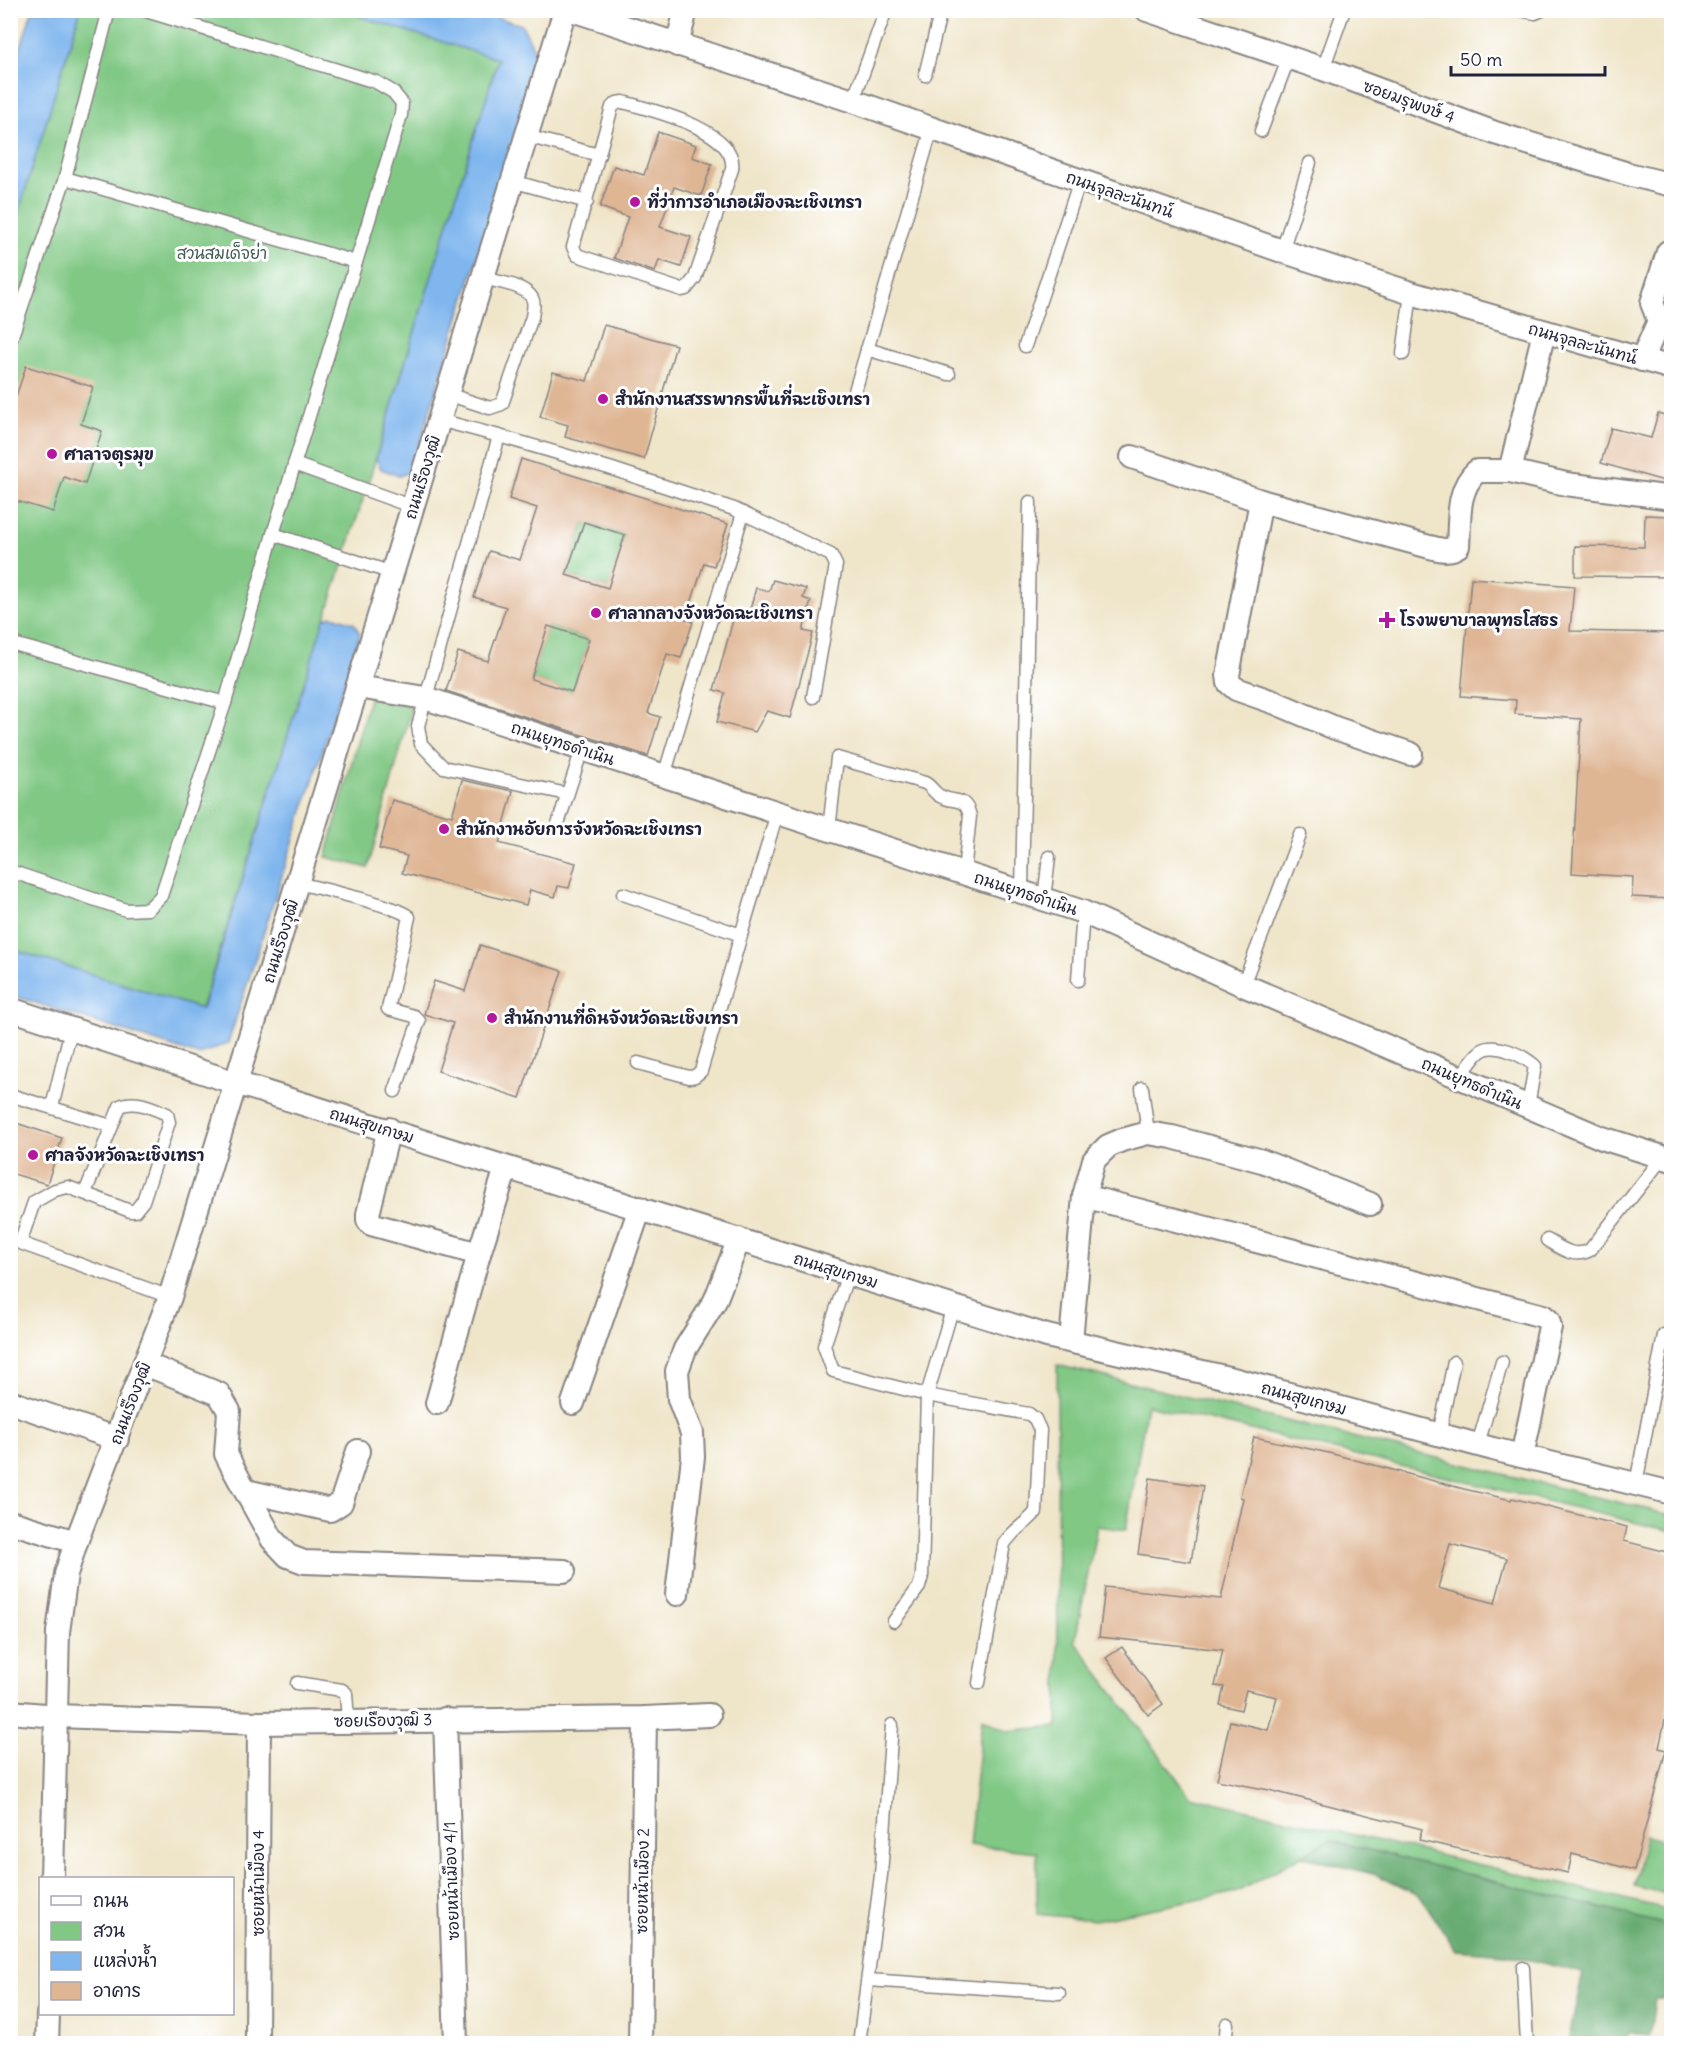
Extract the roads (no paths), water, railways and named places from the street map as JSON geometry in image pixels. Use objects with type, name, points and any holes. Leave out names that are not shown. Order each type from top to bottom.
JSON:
[{"type":"street","points":[[677,45],[686,10]]},
{"type":"street","name":"ซอยมรุพงษ์ 4","points":[[1148,10],[1323,69],[1496,133],[1671,185]]},
{"type":"street","name":"ถนนจุลละนันทน์","points":[[572,11],[853,101],[1282,251],[1411,293],[1671,368]]},
{"type":"street","name":"ถนนเรืองวุฒิ","points":[[51,1877],[58,1632],[66,1574],[76,1542],[170,1298],[526,136],[572,11]]},
{"type":"street","points":[[1642,360],[1659,321],[1652,303],[1668,252],[1671,250]]},
{"type":"street","points":[[1510,471],[1544,332]]},
{"type":"street","points":[[1132,457],[1261,501],[1446,551],[1458,546],[1461,496],[1467,480],[1477,471],[1510,471],[1566,484],[1671,498]]},
{"type":"street","points":[[1261,501],[1228,675],[1229,683],[1236,689],[1276,702],[1335,728],[1411,754]]},
{"type":"street","name":"ถนนยุทธดำเนิน","points":[[358,687],[425,698],[829,830],[1022,890],[1083,912],[1243,985],[1602,1138],[1667,1159]]},
{"type":"street","name":"ถนนสุขเกษม","points":[[10,1009],[236,1083],[1047,1336],[1237,1380],[1671,1493]]},
{"type":"street","points":[[389,1130],[368,1220],[371,1224],[479,1254]]},
{"type":"street","points":[[1071,1341],[1084,1196],[1094,1160],[1108,1146],[1148,1133],[1172,1137],[1262,1161],[1370,1203]]},
{"type":"street","points":[[437,1403],[506,1168]]},
{"type":"street","points":[[1084,1196],[1543,1316],[1548,1320],[1550,1327],[1522,1456]]},
{"type":"street","points":[[573,1403],[640,1208]]},
{"type":"street","points":[[677,1594],[693,1457],[692,1433],[679,1399],[677,1371],[684,1349],[715,1301],[739,1239]]},
{"type":"street","points":[[145,1364],[219,1394],[229,1411],[226,1454],[272,1539],[288,1556],[304,1562],[564,1570]]},
{"type":"street","points":[[10,1402],[117,1439]]},
{"type":"street","points":[[246,1491],[330,1510],[341,1503],[358,1451]]},
{"type":"street","points":[[10,1522],[76,1542]]},
{"type":"street","name":"ซอยเรืองวุฒิ 3","points":[[10,1712],[56,1716],[258,1723],[645,1718],[709,1715]]},
{"type":"street","name":"ซอยหน้าเมือง 2","points":[[640,2043],[645,1718]]},
{"type":"street","name":"ซอยหน้าเมือง 4/1","points":[[445,1719],[456,2043]]},
{"type":"street","name":"ซอยหน้าเมือง 4","points":[[257,2043],[258,1723]]},
{"type":"street","points":[[47,2043],[48,2015]]},
{"type":"lane","points":[[10,342],[64,178],[109,10]]},
{"type":"lane","points":[[10,872],[126,910],[148,909],[161,896],[225,703],[273,534],[401,115],[402,103],[393,92],[375,81],[143,10]]},
{"type":"lane","points":[[853,101],[886,10]]},
{"type":"lane","points":[[925,75],[941,10]]},
{"type":"lane","points":[[1323,69],[1344,10]]},
{"type":"lane","points":[[1520,10],[1535,13],[1542,10]]},
{"type":"lane","points":[[1262,131],[1289,57]]},
{"type":"lane","points":[[619,102],[679,120],[720,141],[732,159],[732,170],[695,278],[691,285],[682,290],[577,255],[573,247],[587,202],[612,107],[619,102]]},
{"type":"lane","points":[[855,391],[932,128]]},
{"type":"lane","points":[[526,136],[599,155]]},
{"type":"lane","points":[[1282,251],[1310,163]]},
{"type":"lane","points":[[64,178],[356,262]]},
{"type":"lane","points":[[1025,346],[1080,180]]},
{"type":"lane","points":[[512,181],[587,202]]},
{"type":"lane","points":[[447,394],[490,408],[502,404],[532,317],[531,296],[519,287],[483,278]]},
{"type":"lane","points":[[1403,354],[1411,293]]},
{"type":"lane","points":[[867,349],[949,374]]},
{"type":"lane","points":[[439,420],[609,468],[743,513],[831,555],[836,565],[813,697]]},
{"type":"lane","points":[[499,436],[425,698],[418,726],[421,744],[443,767],[567,794]]},
{"type":"lane","points":[[294,464],[413,507]]},
{"type":"lane","points":[[1022,890],[1030,502]]},
{"type":"lane","points":[[664,776],[743,513]]},
{"type":"lane","points":[[273,534],[392,573]]},
{"type":"lane","points":[[10,643],[225,703]]},
{"type":"lane","points":[[557,827],[582,749]]},
{"type":"lane","points":[[829,830],[837,758],[925,783],[932,786],[939,796],[960,801],[968,808],[970,816],[964,872]]},
{"type":"lane","points":[[638,1063],[689,1077],[695,1076],[700,1071],[777,813]]},
{"type":"lane","points":[[1243,985],[1300,835]]},
{"type":"lane","points":[[1044,898],[1049,857]]},
{"type":"lane","points":[[298,883],[385,906],[406,913],[409,917],[387,1009],[414,1016],[419,1021],[395,1091]]},
{"type":"lane","points":[[622,894],[741,935]]},
{"type":"lane","points":[[1078,980],[1083,912]]},
{"type":"lane","points":[[52,1107],[71,1029]]},
{"type":"lane","points":[[1460,1078],[1479,1052],[1486,1048],[1493,1047],[1525,1057],[1535,1066],[1528,1106]]},
{"type":"lane","points":[[1142,1088],[1148,1133]]},
{"type":"lane","points":[[10,1095],[111,1126]]},
{"type":"lane","points":[[85,1193],[120,1106],[126,1103],[151,1107],[167,1114],[169,1122],[143,1201],[135,1211],[68,1187],[55,1190],[34,1202],[20,1243],[170,1298]]},
{"type":"lane","points":[[1547,1240],[1573,1254],[1590,1250],[1667,1159]]},
{"type":"lane","points":[[848,1274],[824,1346],[833,1371],[927,1395],[1029,1414],[1035,1419],[1040,1430],[1036,1512],[1030,1520],[1008,1537],[1004,1544],[979,1683]]},
{"type":"lane","points":[[894,1621],[919,1587],[922,1576],[927,1395],[952,1306]]},
{"type":"lane","points":[[1636,1484],[1664,1335]]},
{"type":"lane","points":[[1439,1434],[1454,1362]]},
{"type":"lane","points":[[1478,1444],[1502,1362]]},
{"type":"lane","points":[[297,1683],[342,1690],[346,1693],[348,1721]]},
{"type":"lane","points":[[860,2043],[881,1875],[892,1725]]},
{"type":"lane","points":[[1523,1968],[1527,2043]]},
{"type":"lane","points":[[868,1980],[1059,1993]]},
{"type":"lane","points":[[1225,2043],[1227,2024]]},
{"type":"water","points":[[32,11],[80,11],[11,237],[11,79]]},
{"type":"water","points":[[342,11],[476,11],[522,25],[539,59],[411,471],[399,476],[381,469],[376,458],[498,59]]},
{"type":"water","points":[[332,616],[354,623],[360,634],[228,1043],[198,1055],[11,995],[11,949],[202,1009],[324,619]]},
{"type":"place","name":"ที่ว่าการอำเภอเมืองฉะเชิงเทรา","points":[[635,202]]},
{"type":"place","name":"สำนักงานสรรพากรพื้นที่ฉะเชิงเทรา","points":[[603,399]]},
{"type":"place","name":"ศาลาจตุรมุข","points":[[52,454]]},
{"type":"place","name":"ศาลากลางจังหวัดฉะเชิงเทรา","points":[[596,613]]},
{"type":"place","name":"โรงพยาบาลพุทธโสธร","points":[[1387,620]]},
{"type":"place","name":"สำนักงานอัยการจังหวัดฉะเชิงเทรา","points":[[444,829]]},
{"type":"place","name":"สำนักงานที่ดินจังหวัดฉะเชิงเทรา","points":[[492,1018]]},
{"type":"place","name":"ศาลจังหวัดฉะเชิงเทรา","points":[[33,1155]]},
{"type":"park label","name":"สวนสมเด็จย่า","points":[[222,253]]}]
